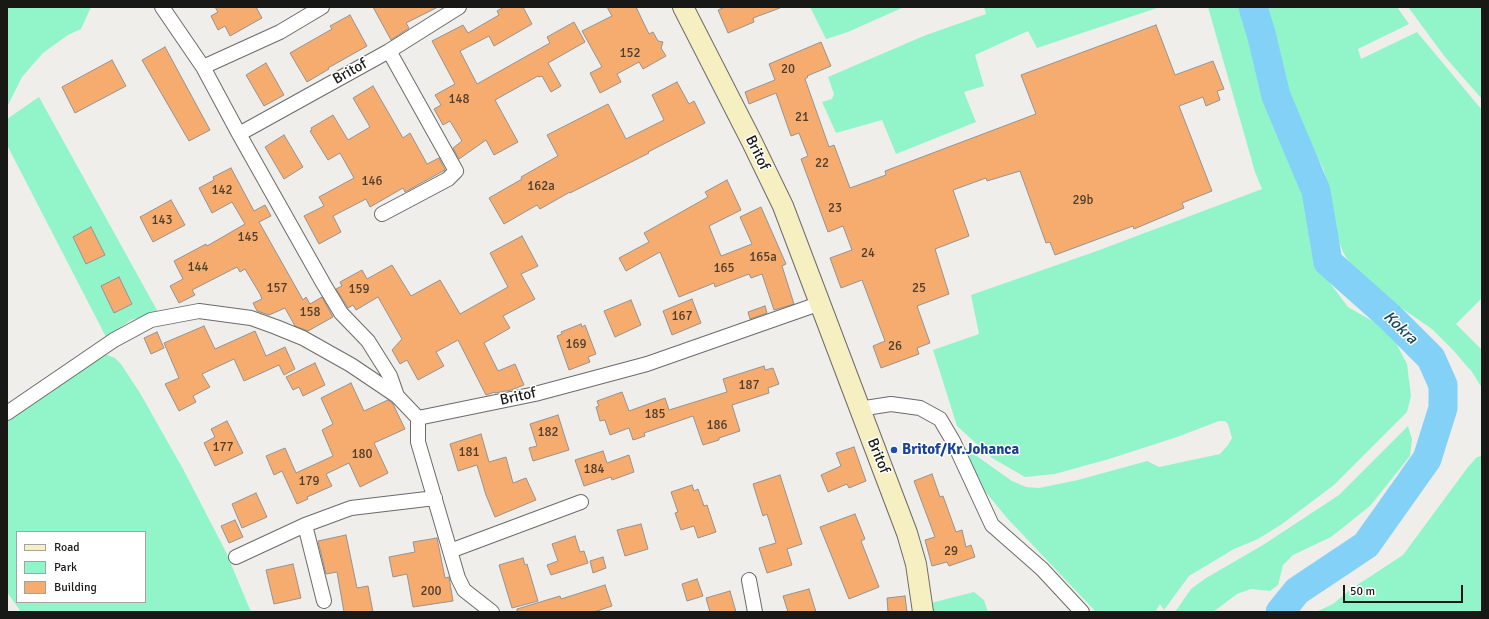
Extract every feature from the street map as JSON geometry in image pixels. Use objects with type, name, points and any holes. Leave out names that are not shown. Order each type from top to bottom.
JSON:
[{"type":"street","points":[[162,7],[203,67],[238,134],[341,313],[368,342],[390,376],[397,396]]},
{"type":"street","points":[[203,67],[280,32],[322,7]]},
{"type":"street","name":"Britof","points":[[238,134],[389,51],[459,7]]},
{"type":"street","name":"Britof","points":[[683,7],[783,206],[907,533],[916,564],[923,612]]},
{"type":"street","points":[[382,214],[448,179],[456,171],[389,51]]},
{"type":"street","name":"Britof","points":[[418,418],[535,394],[647,364],[821,303]]},
{"type":"street","points":[[7,413],[114,340],[151,320],[199,311],[251,318],[303,338],[351,365],[397,396],[418,418],[418,442],[458,578],[464,590],[492,612]]},
{"type":"street","points":[[859,409],[891,404],[920,408],[940,420],[953,441],[992,525],[1042,569],[1082,612]]},
{"type":"street","points":[[236,557],[305,525],[351,508],[435,498]]},
{"type":"street","points":[[450,551],[581,502]]},
{"type":"street","points":[[305,525],[324,601]]},
{"type":"street","points":[[749,580],[755,612]]},
{"type":"green space","points":[[7,7],[91,7],[81,29],[68,35],[43,53],[22,77],[7,107]]},
{"type":"green space","points":[[810,7],[904,7],[848,32],[826,39]]},
{"type":"green space","points":[[984,7],[1160,7],[1037,48],[1028,31],[975,55],[984,86],[964,92],[976,122],[896,154],[882,120],[836,133],[822,102],[832,99],[834,94],[828,77],[926,35],[986,14]]},
{"type":"green space","points":[[1208,7],[1246,7],[1257,44],[1270,104],[1282,142],[1298,174],[1305,193],[1306,217],[1313,243],[1327,279],[1348,307],[1381,326],[1396,343],[1407,364],[1411,396],[1407,412],[1334,485],[1282,524],[1258,539],[1234,549],[1189,576],[1164,610],[1160,604],[1155,612],[1096,612],[1007,518],[984,490],[964,447],[1012,481],[1026,487],[1039,488],[1078,480],[1147,461],[1159,467],[1220,454],[1232,438],[1228,424],[1225,421],[1219,421],[1177,437],[1109,459],[1055,474],[1025,477],[992,458],[957,426],[933,350],[979,334],[971,295],[1094,252],[1262,189],[1255,172]]},
{"type":"green space","points":[[1264,7],[1397,7],[1409,24],[1358,49],[1361,59],[1417,32],[1482,110],[1482,298],[1456,324],[1482,350],[1482,388],[1472,372],[1432,329],[1359,279],[1343,252],[1324,200],[1327,181],[1323,168],[1279,87]]},
{"type":"green space","points":[[1408,7],[1482,7],[1482,99],[1445,57]]},
{"type":"green space","points":[[39,97],[158,312],[131,320],[106,337],[7,145],[7,119]]},
{"type":"green space","points":[[105,354],[115,358],[121,364],[140,393],[183,469],[226,552],[251,612],[21,612],[7,592],[7,417]]},
{"type":"green space","points":[[1408,426],[1412,439],[1410,456],[1370,506],[1331,537],[1293,555],[1283,565],[1278,585],[1270,591],[1251,589],[1237,594],[1213,612],[1175,612],[1191,589],[1206,578],[1263,545],[1339,495]]},
{"type":"green space","points":[[1482,456],[1482,612],[1316,612],[1333,604],[1351,589],[1403,555],[1468,467],[1477,457]]},
{"type":"green space","points":[[974,592],[984,600],[988,612],[932,612],[931,603]]},
{"type":"building","points":[[215,7],[256,7],[262,18],[230,36],[225,26],[218,30],[211,16],[218,12]]},
{"type":"building","points":[[373,7],[438,7],[406,23],[409,28],[391,40]]},
{"type":"building","points":[[504,7],[523,7],[532,24],[494,46],[489,36],[460,51],[477,84],[550,43],[547,37],[574,22],[585,42],[548,63],[561,86],[551,92],[542,76],[538,76],[495,100],[518,142],[494,155],[486,140],[459,159],[453,148],[462,141],[450,121],[443,125],[434,109],[441,105],[435,95],[455,84],[432,41],[463,25],[468,33],[499,15],[497,11]]},
{"type":"building","points":[[607,7],[636,7],[649,34],[653,32],[658,41],[663,42],[661,48],[666,56],[643,69],[639,62],[617,74],[621,82],[600,93],[590,73],[602,67],[582,31],[612,16]]},
{"type":"building","points":[[725,7],[780,8],[753,18],[754,22],[728,33],[718,10]]},
{"type":"building","points":[[350,15],[367,46],[328,68],[329,69],[307,82],[290,53],[332,29],[330,26]]},
{"type":"building","points":[[1156,25],[1175,75],[1213,61],[1224,89],[1217,91],[1220,100],[1206,106],[1203,97],[1179,106],[1212,191],[1182,203],[1184,208],[1134,229],[1133,226],[1055,255],[1050,242],[1046,243],[1020,171],[987,181],[986,178],[953,190],[969,236],[935,249],[949,294],[917,306],[930,343],[917,348],[919,354],[881,368],[873,346],[885,341],[862,280],[841,288],[830,258],[852,250],[843,226],[828,232],[801,159],[808,156],[799,133],[791,136],[776,93],[749,104],[745,92],[775,80],[769,64],[821,42],[831,66],[807,76],[808,77],[805,79],[829,147],[834,145],[850,188],[886,175],[885,171],[1036,114],[1021,75]]},
{"type":"building","points":[[165,47],[210,130],[189,141],[142,60]]},
{"type":"building","points":[[112,60],[126,86],[75,113],[62,87]]},
{"type":"building","points":[[266,63],[284,95],[264,106],[246,75]]},
{"type":"building","points":[[677,82],[689,104],[694,101],[705,123],[648,152],[649,153],[570,192],[540,209],[537,205],[504,224],[489,198],[522,179],[521,177],[558,156],[547,135],[608,104],[626,139],[664,120],[652,95]]},
{"type":"building","points":[[373,86],[403,138],[410,133],[427,164],[439,158],[445,170],[405,192],[403,188],[370,207],[366,199],[333,216],[341,232],[319,244],[304,216],[324,206],[319,197],[354,178],[340,153],[328,160],[310,131],[312,130],[311,128],[333,115],[348,140],[370,127],[353,98]]},
{"type":"building","points":[[284,135],[303,167],[284,179],[265,147]]},
{"type":"building","points":[[231,168],[254,211],[265,205],[271,216],[259,222],[303,300],[306,297],[310,304],[322,297],[333,317],[308,331],[295,326],[285,308],[269,315],[257,311],[253,303],[262,299],[260,294],[245,269],[240,272],[237,267],[192,290],[195,295],[179,303],[170,286],[183,279],[174,261],[206,244],[207,246],[245,224],[232,202],[212,213],[199,188],[214,180],[213,177]]},
{"type":"building","points":[[727,180],[741,210],[709,226],[721,256],[752,244],[740,217],[761,207],[786,264],[782,266],[794,304],[774,310],[762,274],[751,278],[749,274],[715,287],[714,283],[679,297],[660,252],[626,271],[619,258],[649,242],[644,233],[708,197],[705,192]]},
{"type":"building","points":[[171,200],[185,225],[153,242],[140,217]]},
{"type":"building","points":[[91,227],[105,255],[86,264],[73,237]]},
{"type":"building","points":[[522,236],[538,266],[521,274],[535,299],[503,316],[510,328],[484,343],[498,371],[515,364],[524,385],[511,390],[486,395],[458,340],[436,352],[444,366],[418,380],[407,360],[400,364],[392,350],[402,339],[378,297],[356,310],[353,305],[348,308],[336,289],[342,286],[340,282],[362,270],[367,279],[392,265],[411,296],[440,280],[460,314],[508,287],[490,253]]},
{"type":"building","points":[[119,277],[132,304],[114,313],[101,286]]},
{"type":"building","points":[[692,299],[701,323],[672,335],[663,311]]},
{"type":"building","points":[[631,300],[641,325],[615,337],[604,311]]},
{"type":"building","points":[[765,306],[767,313],[750,319],[748,312]]},
{"type":"building","points":[[581,324],[582,327],[585,325],[596,354],[588,357],[590,362],[569,370],[557,336],[562,334],[561,332]]},
{"type":"building","points":[[204,326],[215,349],[255,331],[266,356],[285,347],[295,369],[284,375],[279,365],[244,381],[234,359],[202,374],[210,387],[193,396],[196,402],[179,411],[165,384],[179,378],[164,343]]},
{"type":"building","points":[[157,332],[164,348],[151,354],[144,338]]},
{"type":"building","points":[[315,363],[325,385],[303,396],[299,387],[293,390],[286,377]]},
{"type":"building","points":[[764,366],[765,370],[773,368],[779,384],[768,388],[769,393],[732,405],[740,431],[719,438],[719,440],[703,445],[693,416],[644,433],[645,436],[633,440],[629,428],[610,435],[605,420],[600,421],[596,407],[599,406],[597,401],[622,392],[629,411],[665,398],[669,410],[727,392],[723,379]]},
{"type":"building","points":[[351,383],[364,411],[388,400],[393,404],[405,429],[374,443],[388,473],[360,487],[349,463],[326,474],[332,486],[307,497],[308,499],[297,504],[282,471],[274,475],[266,456],[285,448],[296,473],[333,456],[322,430],[333,424],[321,398]]},
{"type":"building","points":[[558,415],[569,450],[533,461],[529,448],[537,446],[530,424]]},
{"type":"building","points":[[227,421],[243,453],[215,466],[204,443],[215,437],[211,429]]},
{"type":"building","points":[[481,434],[489,462],[506,457],[513,483],[526,478],[536,500],[495,517],[486,495],[477,465],[458,471],[450,444]]},
{"type":"building","points":[[854,447],[866,481],[849,488],[847,484],[828,492],[821,475],[841,466],[836,453]]},
{"type":"building","points":[[603,451],[607,463],[629,455],[634,472],[612,480],[611,477],[584,486],[575,460]]},
{"type":"building","points":[[932,474],[940,497],[943,496],[956,532],[962,530],[966,547],[971,545],[975,557],[949,566],[947,562],[932,566],[925,540],[935,537],[914,481]]},
{"type":"building","points":[[780,475],[802,544],[787,549],[792,565],[767,573],[759,548],[776,543],[767,514],[763,516],[753,484]]},
{"type":"building","points":[[692,485],[694,491],[698,489],[704,506],[707,505],[716,532],[698,538],[694,526],[681,530],[675,513],[678,512],[671,492]]},
{"type":"building","points":[[256,493],[267,517],[242,528],[232,504]]},
{"type":"building","points":[[855,514],[865,539],[861,541],[879,587],[849,599],[820,527]]},
{"type":"building","points":[[235,520],[243,537],[229,543],[221,526]]},
{"type":"building","points":[[641,524],[648,549],[625,556],[617,530]]},
{"type":"building","points":[[346,535],[357,588],[368,586],[373,612],[344,612],[337,572],[326,574],[318,541]]},
{"type":"building","points":[[575,536],[580,552],[584,551],[588,563],[551,575],[547,565],[558,561],[552,544]]},
{"type":"building","points":[[437,538],[445,578],[449,577],[453,601],[413,607],[407,574],[393,577],[389,557],[415,552],[413,542]]},
{"type":"building","points":[[603,557],[606,568],[593,573],[590,561]]},
{"type":"building","points":[[523,558],[525,565],[527,564],[538,601],[512,608],[499,565]]},
{"type":"building","points":[[293,564],[301,598],[274,604],[266,570]]},
{"type":"building","points":[[697,579],[703,596],[687,601],[682,584]]},
{"type":"building","points":[[605,585],[612,606],[594,612],[517,612],[517,609],[560,596],[561,599]]},
{"type":"building","points":[[809,589],[816,612],[788,612],[783,596]]},
{"type":"building","points":[[730,591],[736,612],[710,612],[706,598]]},
{"type":"building","points":[[905,596],[907,612],[888,612],[887,598]]},
{"type":"waterway","name":"Kokra","points":[[1253,7],[1262,37],[1276,96],[1316,191],[1328,262],[1391,318],[1431,358],[1443,385],[1443,408],[1427,459],[1366,545],[1297,591],[1280,612]]},
{"type":"place","name":"Britof/Kr.Johanca","points":[[894,450]]}]
